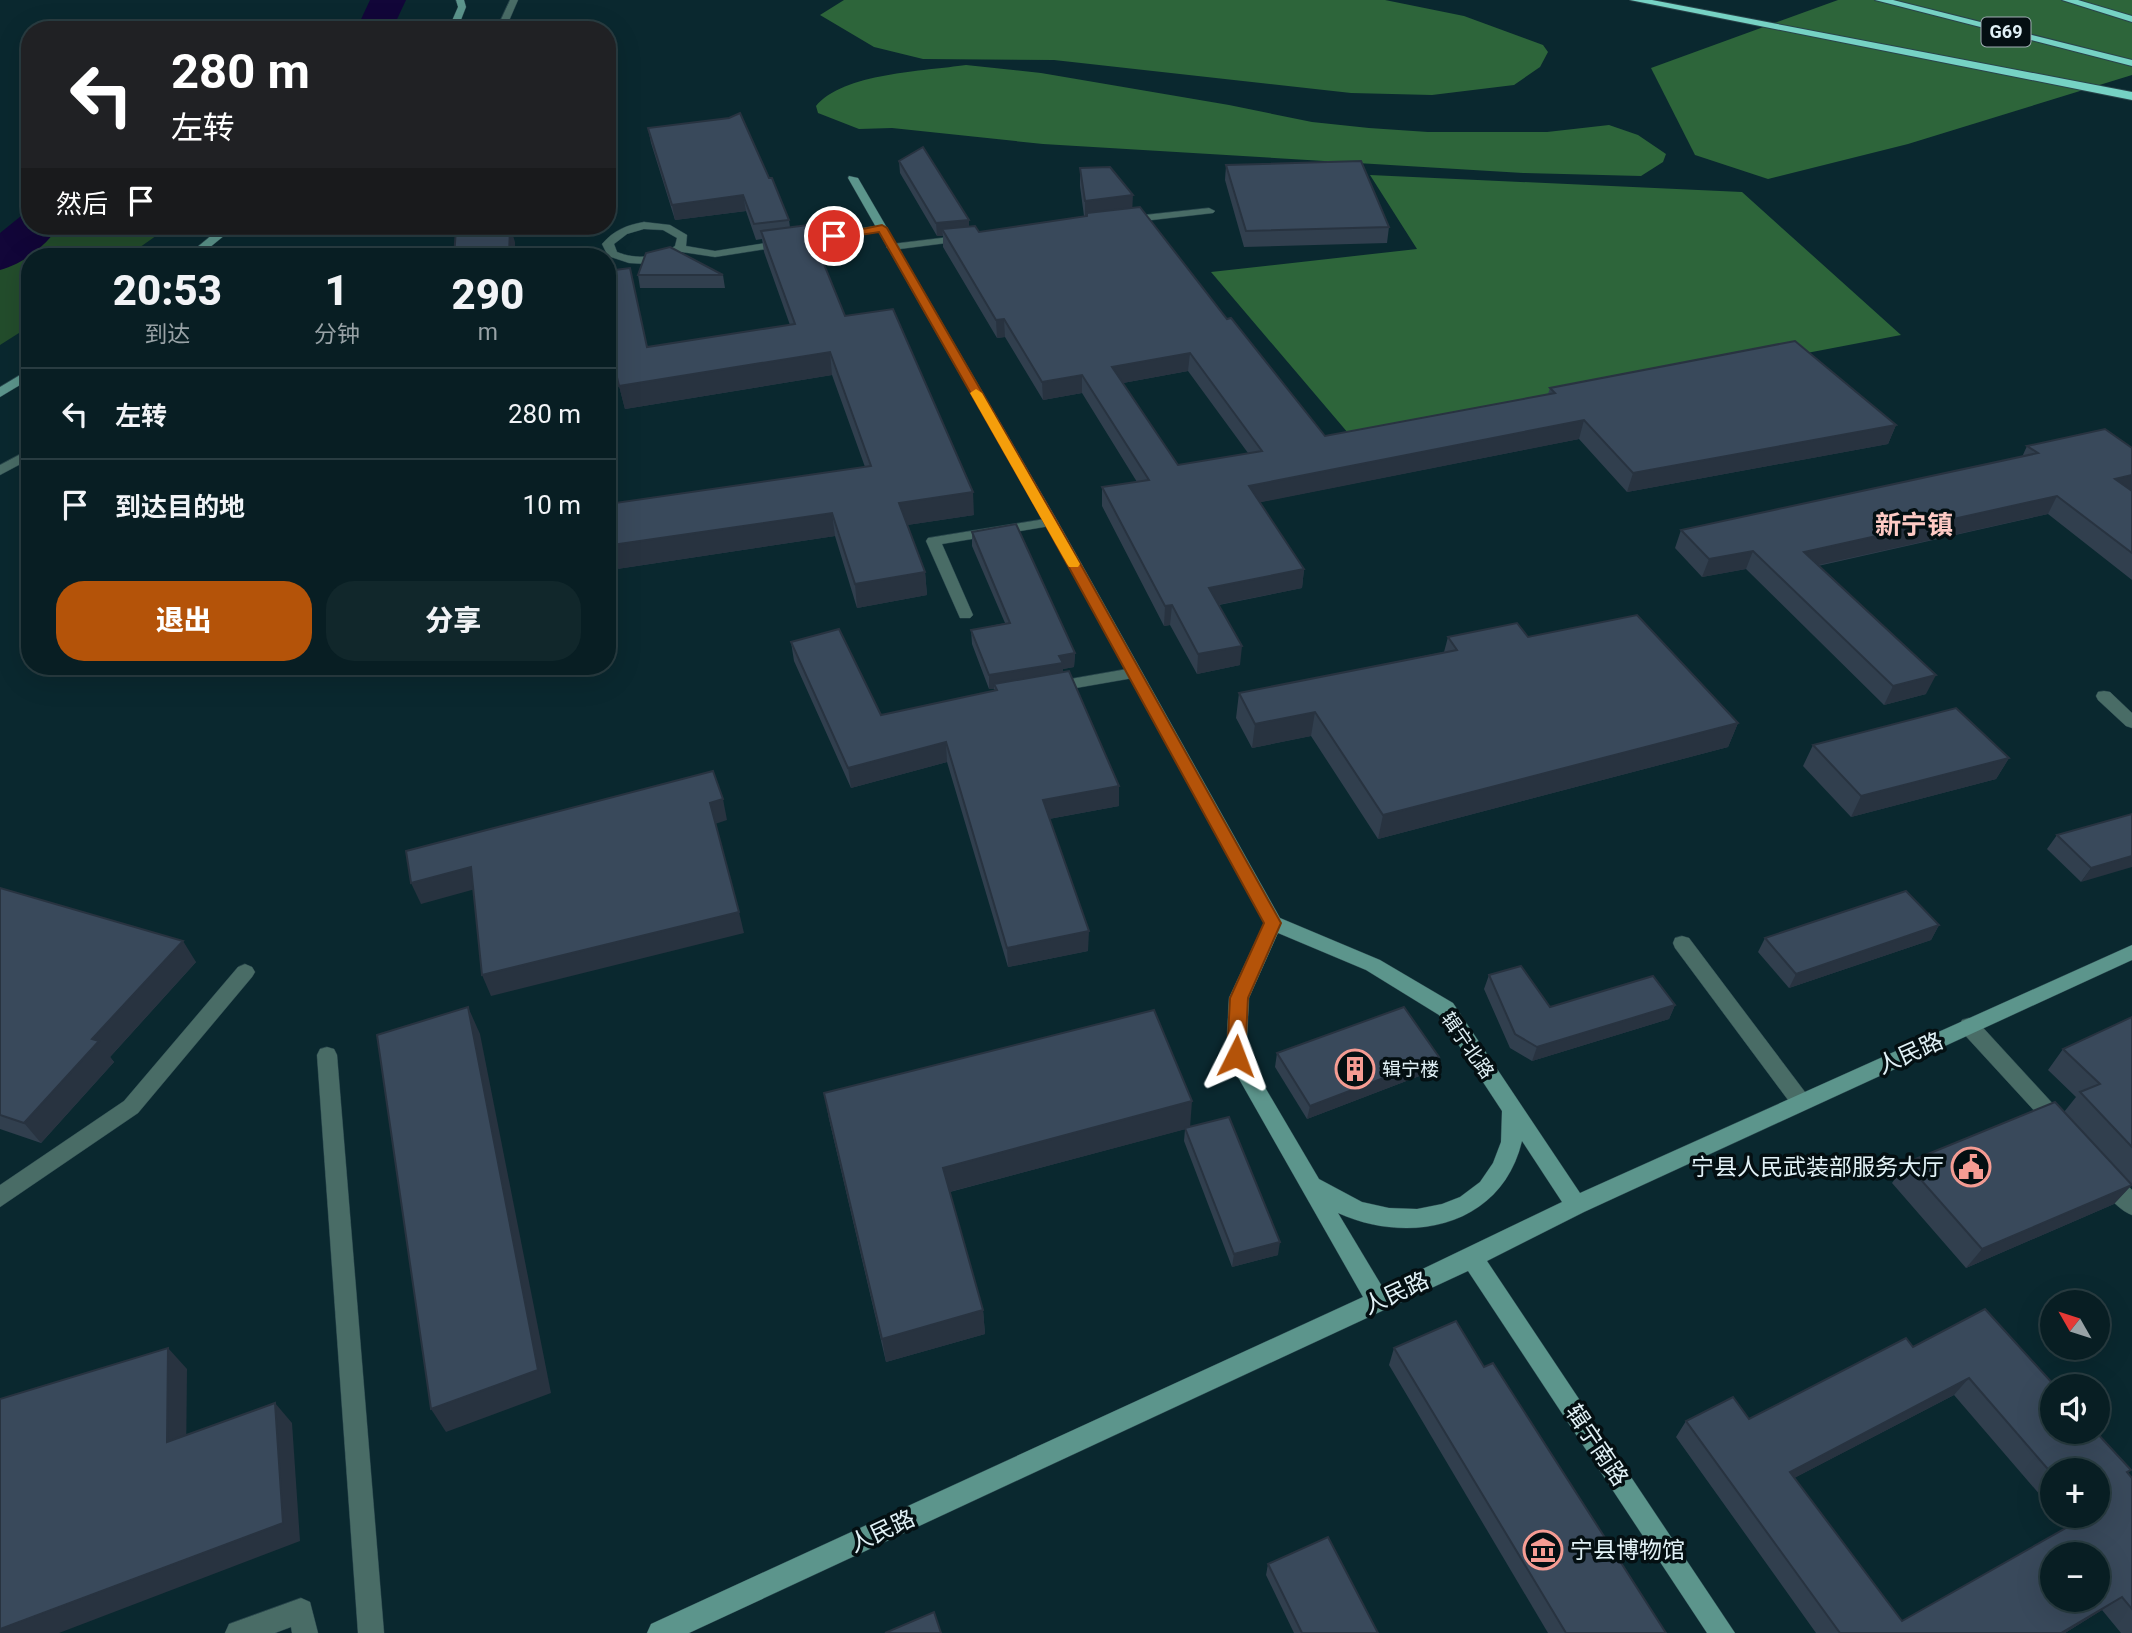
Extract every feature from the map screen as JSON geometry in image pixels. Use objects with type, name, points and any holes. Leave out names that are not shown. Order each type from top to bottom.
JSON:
[{"type":"highway","name":"G69","points":[[1880,0],[2132,63]]},
{"type":"highway","name":"G69","points":[[1927,0],[2132,51]]},
{"type":"highway","points":[[2067,0],[2132,19]]},
{"type":"highway","points":[[1640,1],[2128,95]]},
{"type":"street","points":[[456,21],[462,6],[460,0]]},
{"type":"street","points":[[504,21],[514,0]]},
{"type":"street","points":[[853,178],[1051,522],[1273,923],[1239,998],[1236,1056],[1378,1301]]},
{"type":"street","points":[[1117,221],[1209,211]]},
{"type":"street","points":[[610,248],[608,244],[612,238],[628,229],[663,226],[683,237],[680,248]]},
{"type":"street","points":[[616,255],[640,261],[664,257],[680,248],[715,254],[882,228]]},
{"type":"street","points":[[202,248],[219,235]]},
{"type":"street","points":[[892,247],[985,236]]},
{"type":"street","points":[[0,393],[21,379]]},
{"type":"street","points":[[0,471],[21,458]]},
{"type":"street","points":[[965,615],[933,541],[1051,522]]},
{"type":"street","points":[[1039,689],[1133,673]]},
{"type":"street","points":[[2105,696],[2132,722]]},
{"type":"street","name":"辑宁北路","points":[[1273,923],[1373,965],[1446,1009],[1576,1205]]},
{"type":"street","points":[[1682,943],[1801,1102]]},
{"type":"street","name":"人民路","points":[[660,1633],[1472,1258],[1576,1205],[2132,952]]},
{"type":"street","points":[[0,1197],[131,1108],[245,972]]},
{"type":"street","points":[[1969,1026],[2069,1135]]},
{"type":"street","points":[[327,1055],[371,1633]]},
{"type":"street","points":[[1311,1185],[1335,1201],[1372,1214],[1419,1219],[1446,1213],[1469,1204],[1488,1189],[1502,1172],[1511,1152],[1514,1131],[1512,1109]]},
{"type":"street","points":[[2096,1165],[2132,1205]]},
{"type":"street","name":"辑宁南路","points":[[1472,1258],[1722,1633]]},
{"type":"street","points":[[238,1633],[301,1611],[305,1633]]},
{"type":"green space","points":[[844,0],[1385,0],[1464,16],[1543,45],[1548,52],[1540,67],[1514,85],[1432,95],[1351,93],[1054,60],[923,59],[874,47],[820,15]]},
{"type":"green space","points":[[1838,0],[2132,0],[2132,75],[1908,144],[1768,179],[1695,155],[1651,68]]},
{"type":"green space","points":[[966,65],[1041,73],[1312,122],[1369,128],[1428,132],[1547,132],[1609,125],[1638,135],[1666,154],[1663,162],[1641,176],[1523,173],[1043,144],[892,128],[859,129],[818,113],[816,106],[829,95],[865,80]]},
{"type":"green space","points":[[1370,175],[1742,192],[1901,335],[1354,440],[1211,272],[1417,249]]},
{"type":"green space","points":[[21,225],[21,235],[157,235],[139,248],[21,248],[21,332],[0,345],[0,238]]},
{"type":"building","points":[[740,113],[789,220],[754,224],[743,195],[672,205],[648,128],[729,118]]},
{"type":"building","points":[[923,147],[969,220],[936,223],[899,161]]},
{"type":"building","points":[[1361,161],[1389,227],[1246,231],[1226,165]]},
{"type":"building","points":[[1110,167],[1133,195],[1085,201],[1080,168]]},
{"type":"building","points":[[1140,207],[1227,319],[1231,318],[1325,436],[1555,393],[1550,388],[1795,341],[1896,425],[1633,473],[1584,420],[1249,486],[1304,569],[1209,588],[1242,646],[1198,654],[1172,605],[1165,606],[1102,487],[1149,480],[1082,375],[1042,382],[1004,319],[996,320],[942,229],[975,226],[979,232],[1087,216],[1087,213]],"holes":[[[1190,353],[1262,451],[1178,465],[1112,367]]]},
{"type":"building","points":[[808,225],[845,316],[893,309],[973,492],[899,503],[925,572],[855,584],[832,513],[616,544],[616,503],[871,466],[830,352],[619,386],[616,373],[616,270],[630,268],[647,347],[795,324],[761,231]]},
{"type":"building","points":[[456,235],[510,235],[509,248],[455,248]]},
{"type":"building","points":[[670,247],[723,275],[638,275],[646,253]]},
{"type":"building","points":[[2105,429],[2132,448],[2132,475],[2115,479],[2132,491],[2132,553],[2057,496],[1804,552],[1936,675],[1893,686],[1753,551],[1709,559],[1681,530],[2038,453],[2027,446]]},
{"type":"building","points":[[1016,524],[1075,653],[1059,656],[1063,663],[989,675],[971,630],[1010,623],[972,532]]},
{"type":"building","points":[[1637,615],[1738,723],[1383,815],[1315,712],[1255,724],[1239,693],[1457,650],[1448,637],[1517,623],[1528,637]]},
{"type":"building","points":[[839,629],[881,715],[997,690],[994,684],[1069,671],[1119,786],[1043,800],[1089,931],[1007,948],[946,742],[848,768],[791,642]]},
{"type":"building","points":[[1956,708],[2009,758],[1861,796],[1813,745]]},
{"type":"building","points":[[713,771],[723,799],[710,803],[739,912],[482,975],[471,867],[411,883],[406,851]]},
{"type":"building","points":[[2132,814],[2132,856],[2091,868],[2057,835]]},
{"type":"building","points":[[0,888],[183,941],[92,1039],[99,1041],[24,1123],[0,1115]]},
{"type":"building","points":[[1906,891],[1939,925],[1796,974],[1765,938]]},
{"type":"building","points":[[1521,966],[1550,1007],[1653,976],[1675,1005],[1537,1047],[1515,1034],[1489,975]]},
{"type":"building","points":[[468,1007],[538,1370],[431,1409],[377,1035]]},
{"type":"building","name":"辑宁楼","points":[[1404,1007],[1439,1057],[1310,1106],[1277,1053]]},
{"type":"building","points":[[1154,1010],[1192,1101],[943,1168],[983,1310],[882,1339],[824,1093]]},
{"type":"building","points":[[2132,1017],[2132,1147],[2080,1092],[2100,1084],[2063,1049]]},
{"type":"building","points":[[2055,1102],[2132,1185],[1982,1249],[1906,1163]]},
{"type":"building","points":[[1229,1117],[1280,1242],[1234,1254],[1185,1128]]},
{"type":"building","points":[[1985,1309],[2044,1374],[2040,1374],[2040,1444],[2107,1444],[2131,1470],[2127,1472],[2132,1478],[2132,1609],[2122,1597],[2110,1604],[2110,1542],[2041,1542],[2066,1528],[2110,1528],[2110,1458],[2040,1460],[1969,1378],[1790,1472],[1902,1621],[2040,1543],[2040,1612],[2097,1612],[2061,1633],[1840,1633],[1686,1421],[1733,1397],[1749,1419],[1906,1338],[1913,1347]]},
{"type":"building","points":[[1456,1321],[1484,1367],[1493,1363],[1666,1633],[1566,1633],[1394,1348]]},
{"type":"building","points":[[168,1348],[167,1442],[275,1403],[283,1523],[0,1629],[0,1399]]},
{"type":"building","points":[[1328,1537],[1378,1633],[1302,1633],[1268,1564]]},
{"type":"building","points":[[934,1612],[941,1633],[885,1633]]},
{"type":"waterway","points":[[378,21],[388,0]]},
{"type":"waterway","points":[[0,256],[26,235]]},
{"type":"slow traffic","points":[[976,393],[1074,564]]},
{"type":"place","name":"辑宁楼","points":[[1355,1069]]},
{"type":"place","name":"宁县人民武装部服务大厅","points":[[1971,1167]]},
{"type":"place","name":"宁县博物馆","points":[[1543,1550]]},
{"type":"district","name":"新宁镇","points":[[1914,525]]},
{"type":"route","points":[[834,236],[882,228],[1051,522],[1273,923],[1239,998],[1236,1056]]}]
